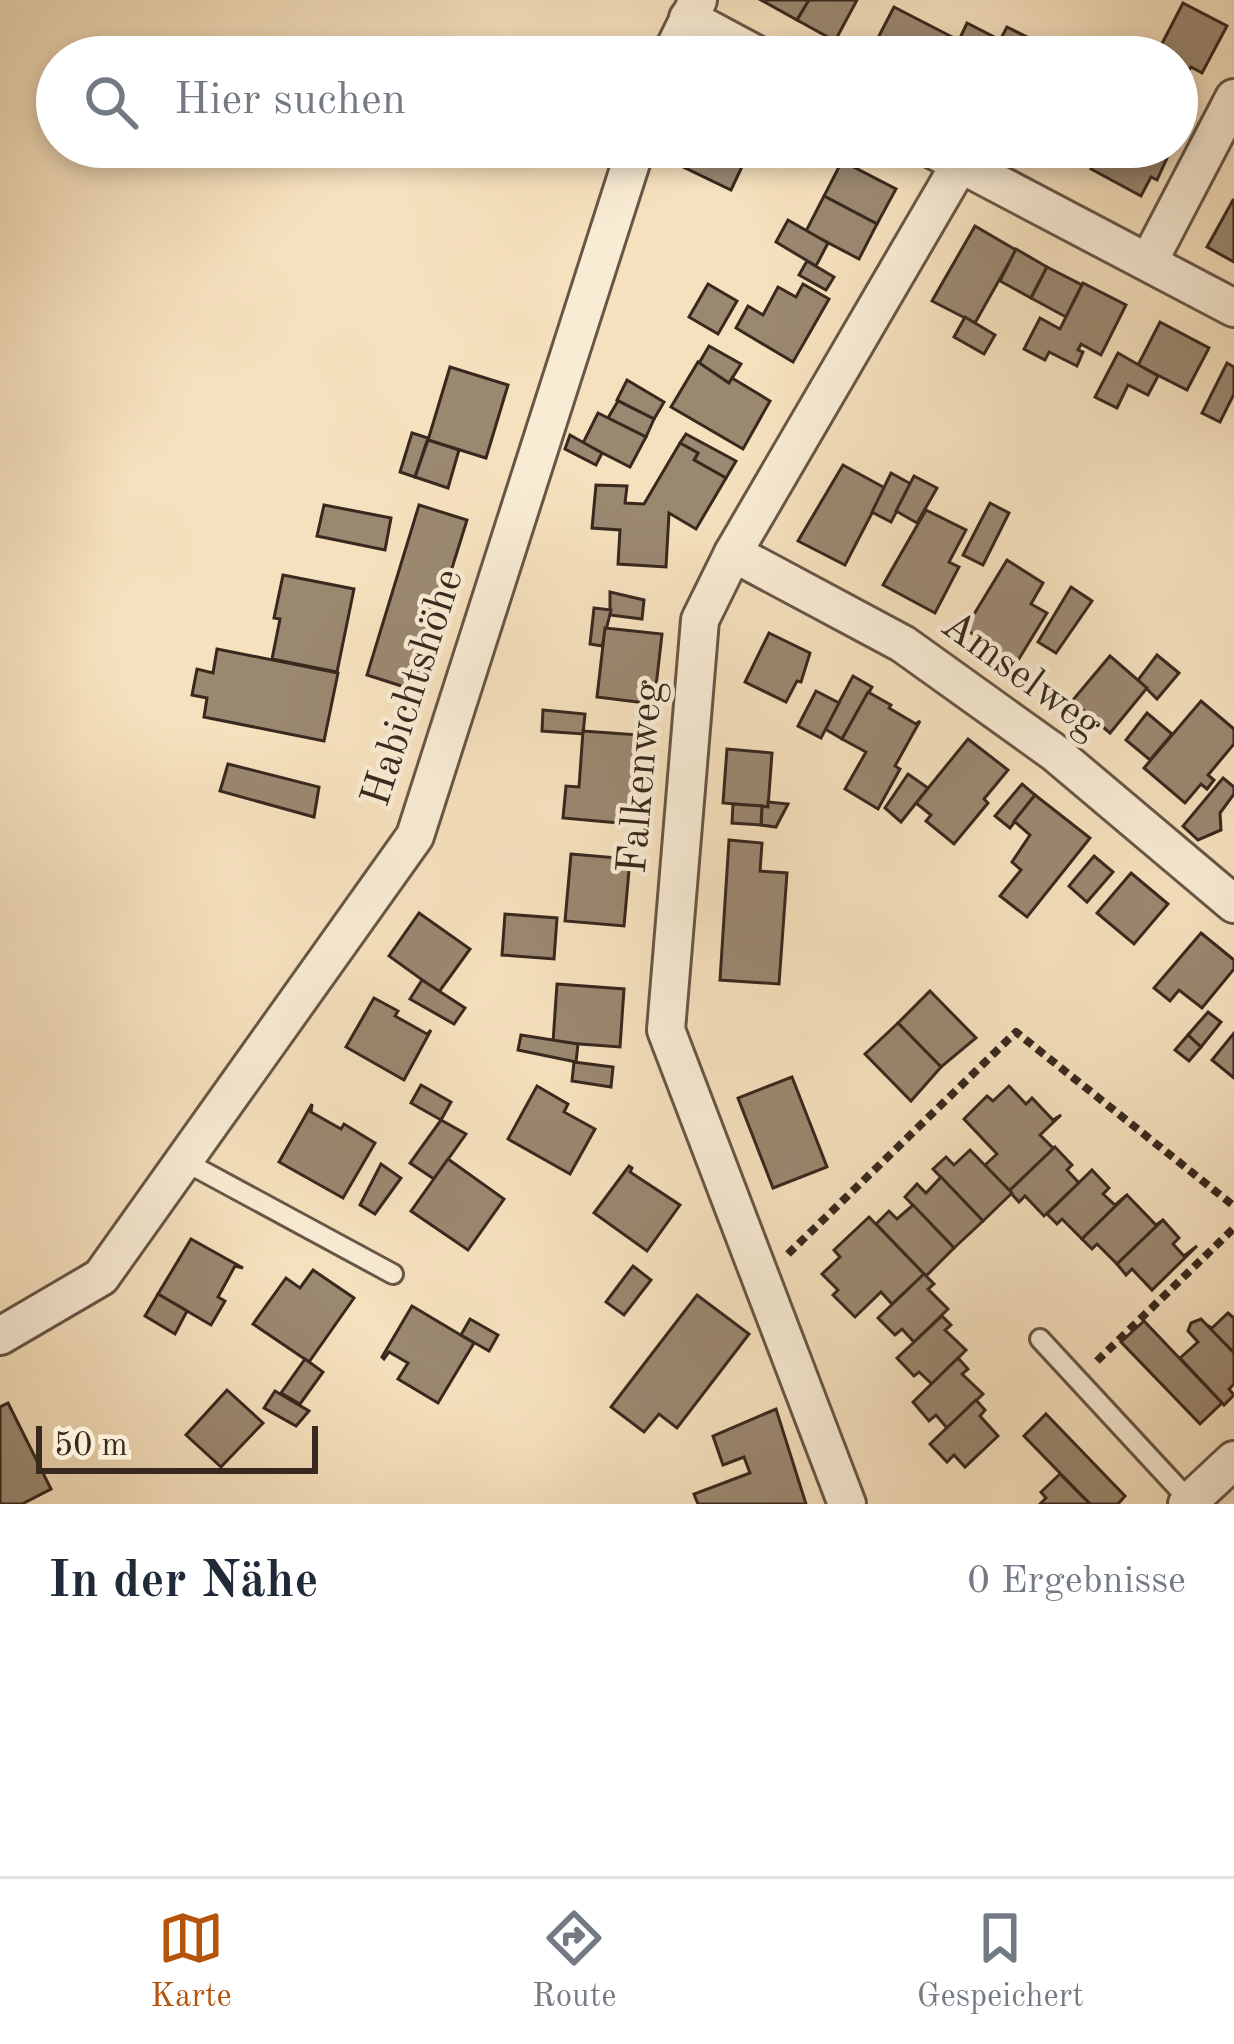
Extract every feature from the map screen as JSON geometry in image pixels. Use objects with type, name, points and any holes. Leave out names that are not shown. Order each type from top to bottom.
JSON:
[{"type":"street","points":[[693,9],[731,36]]},
{"type":"street","points":[[1198,167],[1234,98]]},
{"type":"street","name":"Habichtshöhe","points":[[0,1336],[101,1277],[415,836],[629,168]]},
{"type":"street","name":"Falkenweg","points":[[847,1504],[666,1030],[700,620],[937,168]]},
{"type":"street","points":[[969,168],[1234,308]]},
{"type":"street","points":[[1149,261],[1197,168]]},
{"type":"street","name":"Amselweg","points":[[733,553],[903,644],[1055,753],[1234,904]]},
{"type":"street","points":[[1202,1499],[1234,1460]]},
{"type":"lane","points":[[184,1161],[393,1274]]},
{"type":"lane","points":[[1040,1339],[1202,1499]]},
{"type":"path","points":[[761,1280],[1016,1032],[1234,1206]]},
{"type":"path","points":[[1077,1379],[1234,1228]]},
{"type":"building","points":[[761,0],[809,0],[797,20]]},
{"type":"building","points":[[809,0],[857,0],[838,36],[826,36],[797,20]]},
{"type":"building","points":[[1183,3],[1227,26],[1202,73],[1198,71],[1198,36],[1166,36]]},
{"type":"building","points":[[894,7],[950,36],[879,36]]},
{"type":"building","points":[[967,23],[992,36],[961,36]]},
{"type":"building","points":[[1007,27],[1025,36],[1002,36]]},
{"type":"building","points":[[685,168],[741,168],[731,190]]},
{"type":"building","points":[[838,168],[856,168],[896,189],[877,224],[824,196]]},
{"type":"building","points":[[1162,168],[1157,180],[1151,177],[1141,196],[1091,169]]},
{"type":"building","points":[[824,196],[877,224],[859,259],[806,231]]},
{"type":"building","points":[[1234,200],[1234,262],[1207,247]]},
{"type":"building","points":[[788,220],[828,243],[816,266],[776,242]]},
{"type":"building","points":[[975,226],[1016,250],[975,323],[932,301]]},
{"type":"building","points":[[1016,249],[1047,267],[1031,298],[1000,281]]},
{"type":"building","points":[[807,261],[834,277],[826,290],[799,275]]},
{"type":"building","points":[[1047,267],[1082,285],[1066,317],[1031,298]]},
{"type":"building","points":[[1083,283],[1126,305],[1101,355],[1081,344],[1077,366],[1049,352],[1045,360],[1024,349],[1040,318],[1060,329]]},
{"type":"building","points":[[708,284],[737,301],[718,334],[689,317]]},
{"type":"building","points":[[803,284],[829,299],[793,362],[736,328],[748,306],[763,315],[778,287],[796,297]]},
{"type":"building","points":[[965,317],[995,335],[984,354],[954,337]]},
{"type":"building","points":[[1160,322],[1209,348],[1187,390],[1138,365]]},
{"type":"building","points":[[709,346],[741,364],[729,383],[698,365]]},
{"type":"building","points":[[1118,353],[1158,376],[1148,395],[1128,385],[1117,408],[1095,397]]},
{"type":"building","points":[[698,362],[729,383],[732,378],[770,401],[743,449],[671,407]]},
{"type":"building","points":[[1227,363],[1234,367],[1234,394],[1220,422],[1202,413]]},
{"type":"building","points":[[450,367],[508,385],[486,458],[428,440]]},
{"type":"building","points":[[627,380],[664,402],[654,419],[617,400]]},
{"type":"building","points":[[618,401],[654,419],[646,437],[608,418]]},
{"type":"building","points":[[598,413],[646,437],[630,467],[583,443]]},
{"type":"building","points":[[412,433],[428,438],[415,477],[400,472]]},
{"type":"building","points":[[686,434],[736,461],[726,478],[694,460],[698,453],[680,443]]},
{"type":"building","points":[[570,435],[602,453],[596,465],[565,449]]},
{"type":"building","points":[[428,440],[459,450],[448,488],[415,477]]},
{"type":"building","points":[[680,443],[698,453],[694,460],[726,478],[696,529],[669,513],[666,567],[618,564],[620,530],[592,528],[596,485],[627,486],[625,503],[644,504]]},
{"type":"building","points":[[843,465],[885,488],[845,565],[798,541]]},
{"type":"building","points":[[891,473],[911,484],[891,522],[872,512]]},
{"type":"building","points":[[914,476],[937,488],[917,523],[896,511]]},
{"type":"building","points":[[990,503],[1009,513],[983,565],[963,555]]},
{"type":"building","points":[[324,505],[391,518],[385,550],[317,536]]},
{"type":"building","points":[[419,505],[467,520],[414,690],[367,675]]},
{"type":"building","points":[[926,510],[966,530],[949,562],[959,567],[935,613],[883,585]]},
{"type":"building","points":[[1007,560],[1043,583],[1031,604],[1047,613],[1017,662],[965,629]]},
{"type":"building","points":[[283,575],[354,589],[337,672],[272,659]]},
{"type":"building","points":[[1071,587],[1092,601],[1056,653],[1038,642]]},
{"type":"building","points":[[610,592],[644,600],[642,619],[610,615]]},
{"type":"building","points":[[594,608],[611,610],[602,646],[590,644]]},
{"type":"building","points":[[605,628],[662,634],[654,704],[597,697]]},
{"type":"building","points":[[769,633],[810,653],[801,682],[797,681],[786,702],[745,682]]},
{"type":"building","points":[[217,649],[338,673],[324,741],[204,717],[207,698],[192,695],[197,669],[213,673]]},
{"type":"building","points":[[1157,655],[1179,673],[1157,699],[1138,680]]},
{"type":"building","points":[[1110,656],[1147,688],[1110,733],[1072,701]]},
{"type":"building","points":[[853,676],[872,687],[842,739],[825,729]]},
{"type":"building","points":[[816,691],[839,703],[821,738],[798,726]]},
{"type":"building","points":[[868,692],[916,724],[920,721],[878,809],[845,789],[866,752],[842,739]]},
{"type":"building","points":[[1201,701],[1234,729],[1234,744],[1208,775],[1214,780],[1207,789],[1201,784],[1185,803],[1144,768]]},
{"type":"building","points":[[543,710],[585,714],[583,734],[542,731]]},
{"type":"building","points":[[1147,713],[1172,734],[1150,760],[1126,740]]},
{"type":"building","points":[[583,731],[639,735],[631,824],[563,818],[566,786],[579,787]]},
{"type":"building","points":[[968,739],[1008,770],[954,844],[926,821],[931,815],[916,803]]},
{"type":"building","points":[[727,749],[772,753],[768,807],[723,803]]},
{"type":"building","points":[[228,764],[319,787],[314,817],[220,791]]},
{"type":"building","points":[[908,774],[928,788],[901,822],[885,808]]},
{"type":"building","points":[[1223,778],[1234,787],[1234,794],[1220,813],[1221,830],[1198,840],[1183,826]]},
{"type":"building","points":[[1022,784],[1035,795],[1010,828],[995,816]]},
{"type":"building","points":[[1035,795],[1090,838],[1027,917],[1000,896],[1021,870],[1012,862],[1030,835],[1014,821]]},
{"type":"building","points":[[768,802],[788,804],[776,827],[761,825],[762,806],[768,807]]},
{"type":"building","points":[[733,804],[762,806],[761,825],[732,823]]},
{"type":"building","points":[[729,840],[762,843],[760,871],[787,873],[779,984],[720,980]]},
{"type":"building","points":[[571,854],[630,859],[624,926],[565,921]]},
{"type":"building","points":[[1094,856],[1113,872],[1087,902],[1069,886]]},
{"type":"building","points":[[1131,873],[1168,904],[1134,944],[1097,913]]},
{"type":"building","points":[[419,913],[470,949],[439,992],[389,956]]},
{"type":"building","points":[[505,914],[557,918],[554,959],[502,955]]},
{"type":"building","points":[[1201,933],[1234,960],[1234,969],[1202,1008],[1179,990],[1170,1001],[1154,988]]},
{"type":"building","points":[[422,980],[465,1008],[454,1024],[410,999]]},
{"type":"building","points":[[557,984],[624,989],[620,1047],[553,1042]]},
{"type":"building","points":[[930,991],[976,1038],[941,1067],[898,1023]]},
{"type":"building","points":[[374,998],[427,1034],[431,1030],[404,1080],[346,1047]]},
{"type":"building","points":[[1208,1012],[1221,1022],[1201,1047],[1188,1035]]},
{"type":"building","points":[[898,1023],[941,1067],[911,1101],[865,1054]]},
{"type":"building","points":[[1234,1033],[1234,1078],[1212,1060]]},
{"type":"building","points":[[521,1035],[578,1044],[576,1062],[518,1050]]},
{"type":"building","points":[[1188,1035],[1201,1047],[1189,1061],[1175,1050]]},
{"type":"building","points":[[574,1062],[613,1067],[611,1087],[572,1081]]},
{"type":"building","points":[[792,1077],[827,1167],[773,1188],[738,1098]]},
{"type":"building","points":[[421,1085],[451,1102],[441,1120],[411,1103]]},
{"type":"building","points":[[537,1086],[568,1104],[564,1112],[595,1129],[570,1174],[508,1139]]},
{"type":"building","points":[[1009,1086],[1026,1104],[1032,1098],[1053,1120],[1061,1115],[1040,1135],[1054,1149],[1009,1191],[985,1165],[997,1154],[964,1119],[987,1096],[993,1101]]},
{"type":"building","points":[[312,1104],[311,1112],[375,1143],[343,1198],[279,1162]]},
{"type":"building","points":[[441,1120],[466,1134],[434,1179],[410,1163]]},
{"type":"building","points":[[1055,1147],[1072,1165],[1067,1170],[1079,1183],[1044,1216],[1025,1196],[1019,1202],[1009,1191]]},
{"type":"building","points":[[970,1150],[1012,1193],[983,1221],[933,1169],[946,1157],[954,1165]]},
{"type":"building","points":[[448,1159],[504,1199],[468,1250],[411,1211]]},
{"type":"building","points":[[381,1164],[401,1178],[375,1214],[360,1205]]},
{"type":"building","points":[[629,1166],[630,1172],[680,1205],[647,1251],[594,1213]]},
{"type":"building","points":[[1092,1170],[1109,1188],[1103,1194],[1115,1205],[1127,1195],[1082,1239],[1062,1219],[1057,1224],[1047,1214]]},
{"type":"building","points":[[941,1177],[983,1221],[954,1248],[905,1197],[917,1184],[926,1193]]},
{"type":"building","points":[[1127,1195],[1156,1225],[1163,1220],[1117,1264],[1097,1244],[1092,1249],[1082,1239]]},
{"type":"building","points":[[913,1205],[954,1248],[926,1276],[876,1224],[889,1211],[897,1219]]},
{"type":"building","points":[[869,1217],[924,1274],[892,1304],[881,1292],[855,1317],[833,1295],[838,1290],[822,1274],[840,1257],[834,1250]]},
{"type":"building","points":[[1163,1220],[1179,1238],[1173,1244],[1184,1256],[1197,1246],[1152,1290],[1132,1269],[1126,1275],[1117,1264]]},
{"type":"building","points":[[191,1239],[243,1268],[235,1266],[218,1297],[225,1301],[211,1325],[158,1294]]},
{"type":"building","points":[[633,1266],[651,1280],[624,1315],[606,1302]]},
{"type":"building","points":[[313,1270],[354,1298],[309,1362],[253,1324],[286,1278],[300,1288]]},
{"type":"building","points":[[924,1274],[934,1284],[928,1289],[948,1309],[914,1342],[902,1329],[895,1335],[878,1318]]},
{"type":"building","points":[[158,1294],[187,1311],[175,1334],[145,1316]]},
{"type":"building","points":[[697,1295],[749,1334],[677,1428],[659,1414],[644,1432],[611,1407]]},
{"type":"building","points":[[412,1306],[474,1343],[438,1403],[398,1379],[408,1363],[389,1352],[382,1357]]},
{"type":"building","points":[[1228,1313],[1234,1318],[1234,1353],[1205,1324],[1212,1328]]},
{"type":"building","points":[[942,1316],[951,1325],[945,1330],[966,1350],[932,1384],[919,1372],[914,1376],[897,1358]]},
{"type":"building","points":[[470,1319],[498,1335],[489,1351],[461,1335]]},
{"type":"building","points":[[1201,1319],[1234,1353],[1234,1384],[1229,1389],[1234,1395],[1224,1405],[1180,1358],[1198,1342],[1188,1331],[1191,1323]]},
{"type":"building","points":[[1144,1321],[1222,1403],[1200,1424],[1121,1342]]},
{"type":"building","points":[[958,1358],[968,1369],[962,1374],[983,1394],[947,1428],[936,1415],[929,1421],[913,1402]]},
{"type":"building","points":[[305,1359],[323,1372],[300,1404],[281,1393]]},
{"type":"building","points":[[227,1390],[263,1423],[221,1467],[186,1435]]},
{"type":"building","points":[[275,1391],[309,1411],[296,1426],[264,1408]]},
{"type":"building","points":[[976,1400],[985,1410],[980,1416],[998,1436],[965,1467],[954,1455],[947,1462],[930,1444]]},
{"type":"building","points":[[8,1403],[51,1489],[22,1504],[0,1504],[0,1407]]},
{"type":"building","points":[[776,1409],[806,1504],[698,1504],[694,1494],[750,1473],[744,1457],[723,1465],[713,1436]]},
{"type":"building","points":[[1046,1414],[1125,1496],[1118,1504],[1090,1504],[1024,1436]]},
{"type":"building","points":[[1060,1474],[1090,1504],[1040,1504],[1046,1498],[1041,1492]]}]
